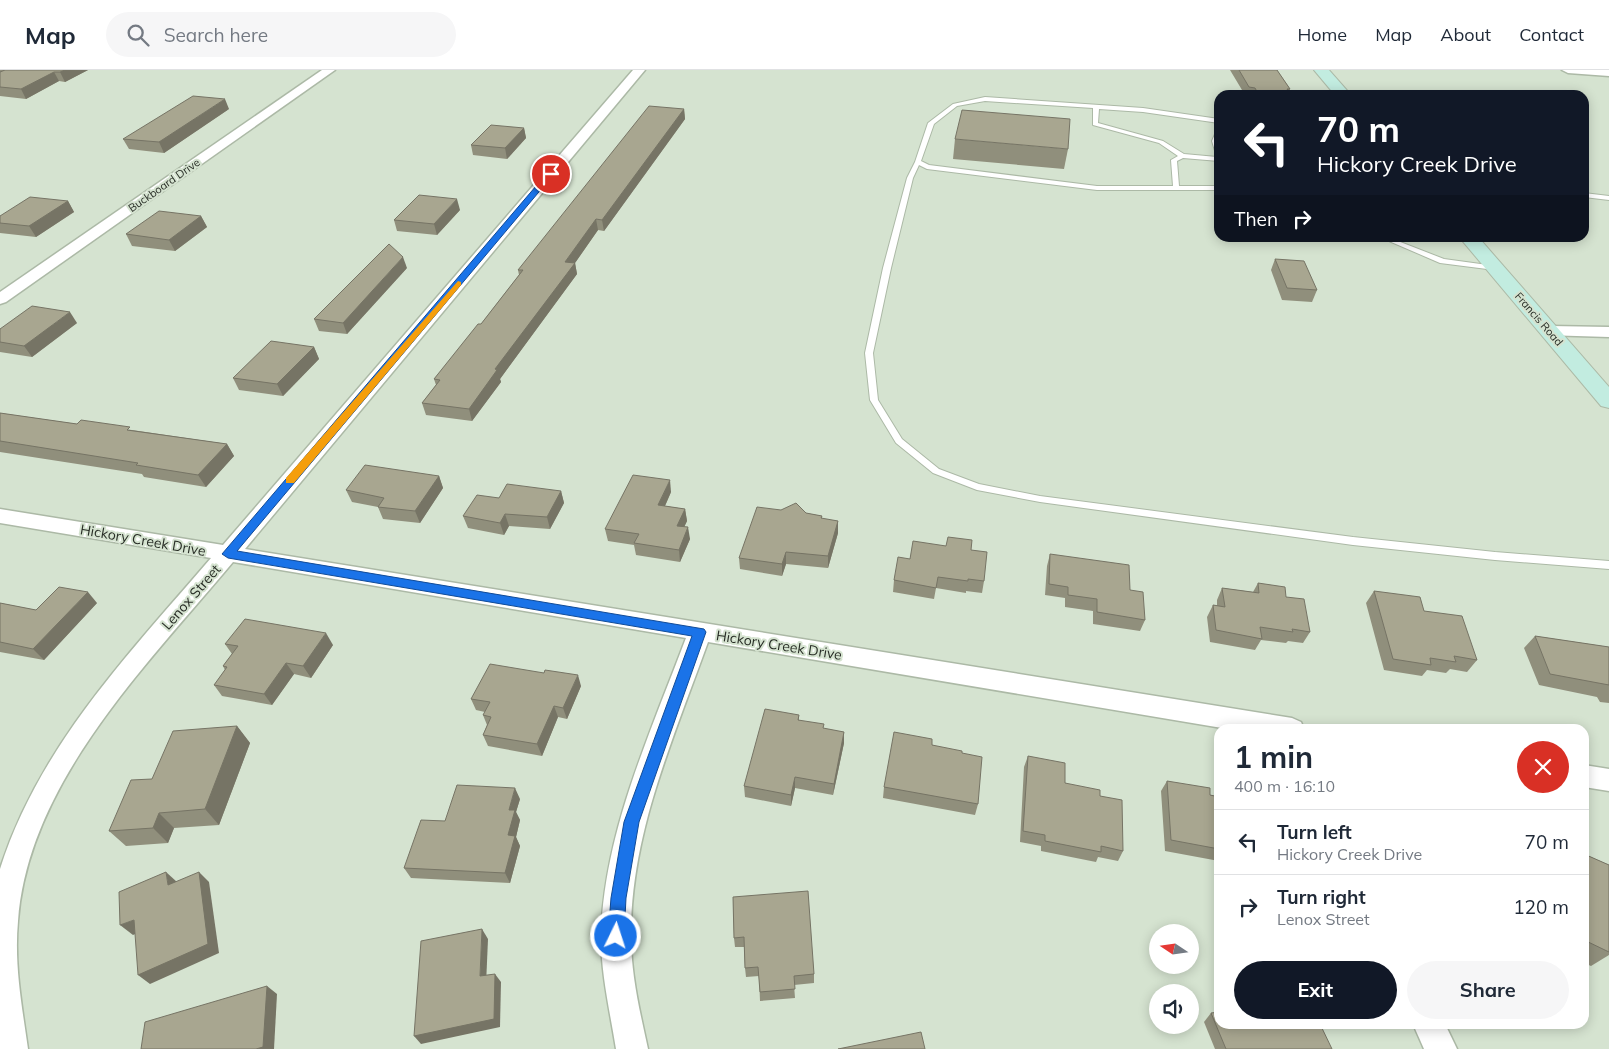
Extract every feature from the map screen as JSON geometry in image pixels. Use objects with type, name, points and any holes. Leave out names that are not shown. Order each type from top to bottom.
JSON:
[{"type":"street","name":"Buckboard Drive","points":[[0,299],[328,70]]},
{"type":"street","name":"Lenox Street","points":[[12,1049],[1,959],[4,905],[13,866],[27,824],[43,791],[84,725],[639,70]]},
{"type":"street","points":[[1321,70],[1339,90]]},
{"type":"street","points":[[1568,70],[1609,73]]},
{"type":"street","name":"Francis Road","points":[[1472,242],[1609,401]]},
{"type":"street","points":[[1550,331],[1609,332]]},
{"type":"street","name":"Hickory Creek Drive","points":[[0,516],[1261,724]]},
{"type":"street","points":[[632,1049],[620,976],[616,936],[619,898],[631,822],[700,632]]},
{"type":"street","points":[[1589,777],[1609,780]]},
{"type":"street","points":[[1431,1029],[1441,1049]]},
{"type":"lane","points":[[1214,120],[1143,110],[985,99],[955,105],[931,123],[918,162],[910,178],[889,258],[869,353],[874,400],[899,441],[936,471],[977,487],[1040,499],[1353,541],[1496,556],[1609,564]]},
{"type":"lane","points":[[1096,106],[1095,124],[1161,142],[1182,156]]},
{"type":"lane","points":[[1176,188],[1174,160],[1182,156],[1214,158]]},
{"type":"lane","points":[[918,162],[928,167],[1097,188],[1214,188]]},
{"type":"lane","points":[[1589,196],[1609,198]]},
{"type":"lane","points":[[1394,242],[1444,261],[1495,268]]},
{"type":"building","points":[[5,70],[65,70],[54,72],[21,89],[0,87],[0,72]]},
{"type":"building","points":[[1239,70],[1277,70],[1290,89],[1256,90],[1249,87]]},
{"type":"building","points":[[193,96],[225,99],[159,142],[123,139]]},
{"type":"building","points":[[649,106],[684,109],[602,220],[596,219],[565,262],[575,263],[495,369],[497,370],[469,409],[422,403],[440,380],[434,379],[478,324],[481,324],[523,270],[518,270]]},
{"type":"building","points":[[962,110],[1070,119],[1068,149],[955,139]]},
{"type":"building","points":[[491,125],[524,128],[505,148],[471,145]]},
{"type":"building","points":[[419,195],[457,199],[434,224],[394,220]]},
{"type":"building","points":[[30,197],[68,201],[29,226],[0,223],[0,216]]},
{"type":"building","points":[[159,211],[201,216],[169,240],[126,234]]},
{"type":"building","points":[[389,244],[403,257],[343,323],[314,319]]},
{"type":"building","points":[[1275,259],[1304,261],[1317,290],[1287,288]]},
{"type":"building","points":[[32,306],[70,312],[24,346],[0,342],[0,329]]},
{"type":"building","points":[[271,341],[314,347],[277,384],[233,378]]},
{"type":"building","points":[[0,413],[77,424],[81,420],[130,427],[127,430],[227,444],[198,475],[136,465],[138,463],[0,441]]},
{"type":"building","points":[[365,465],[439,476],[415,511],[378,507],[384,498],[346,490]]},
{"type":"building","points":[[633,475],[670,480],[658,505],[685,509],[677,526],[688,527],[679,550],[634,543],[639,534],[605,529]]},
{"type":"building","points":[[507,484],[561,491],[547,517],[505,514],[500,523],[463,516],[477,495],[499,498]]},
{"type":"building","points":[[796,503],[806,513],[838,521],[828,556],[786,552],[782,564],[739,558],[757,507],[781,510]]},
{"type":"building","points":[[948,537],[972,540],[971,550],[987,552],[984,581],[938,577],[936,588],[894,580],[898,557],[910,559],[913,541],[946,546]]},
{"type":"building","points":[[1050,554],[1129,565],[1130,590],[1143,592],[1145,620],[1097,612],[1097,599],[1068,595],[1068,587],[1049,584]]},
{"type":"building","points":[[1258,583],[1285,587],[1286,597],[1304,599],[1310,632],[1292,629],[1293,632],[1260,627],[1262,639],[1216,630],[1213,605],[1225,607],[1222,588],[1259,593]]},
{"type":"building","points":[[59,587],[88,592],[33,649],[0,642],[0,603],[36,610]]},
{"type":"building","points":[[1374,591],[1420,597],[1424,611],[1462,616],[1477,660],[1454,656],[1456,662],[1430,658],[1431,665],[1393,659]]},
{"type":"building","points":[[245,619],[326,633],[303,666],[286,663],[264,694],[214,685],[227,667],[223,666],[238,646],[225,644]]},
{"type":"building","points":[[1535,636],[1609,647],[1609,685],[1550,674]]},
{"type":"building","points":[[490,664],[544,673],[545,670],[578,675],[563,708],[554,706],[537,744],[483,735],[491,717],[483,715],[490,702],[471,699]]},
{"type":"building","points":[[765,709],[799,715],[798,720],[824,724],[823,728],[844,732],[834,784],[795,777],[791,795],[744,786]]},
{"type":"building","points":[[237,726],[205,809],[159,813],[153,828],[109,831],[131,780],[152,779],[173,731]]},
{"type":"building","points":[[894,732],[932,739],[932,745],[982,757],[978,804],[884,787]]},
{"type":"building","points":[[1028,756],[1065,763],[1065,783],[1100,790],[1100,796],[1122,800],[1123,851],[1101,846],[1101,852],[1045,841],[1045,835],[1023,831]]},
{"type":"building","points":[[1167,781],[1210,788],[1210,795],[1214,796],[1214,848],[1171,840]]},
{"type":"building","points":[[457,785],[515,788],[509,810],[515,810],[508,835],[515,836],[505,873],[404,868],[421,820],[445,821]]},
{"type":"building","points":[[1589,856],[1609,865],[1609,952],[1589,942]]},
{"type":"building","points":[[166,872],[168,885],[199,872],[208,944],[138,975],[134,920],[120,925],[119,892]]},
{"type":"building","points":[[808,891],[814,974],[794,976],[795,989],[760,992],[758,967],[745,968],[744,937],[734,938],[733,897]]},
{"type":"building","points":[[482,929],[480,976],[495,974],[494,1019],[414,1036],[421,941]]},
{"type":"building","points":[[267,986],[263,1047],[256,1049],[141,1049],[145,1022]]},
{"type":"building","points":[[1218,1029],[1322,1029],[1332,1049],[1226,1049]]},
{"type":"building","points":[[921,1032],[925,1049],[838,1049]]},
{"type":"slow traffic","points":[[290,481],[458,283]]},
{"type":"route","points":[[551,174],[228,554],[700,632],[631,822],[619,898],[616,936]]}]
